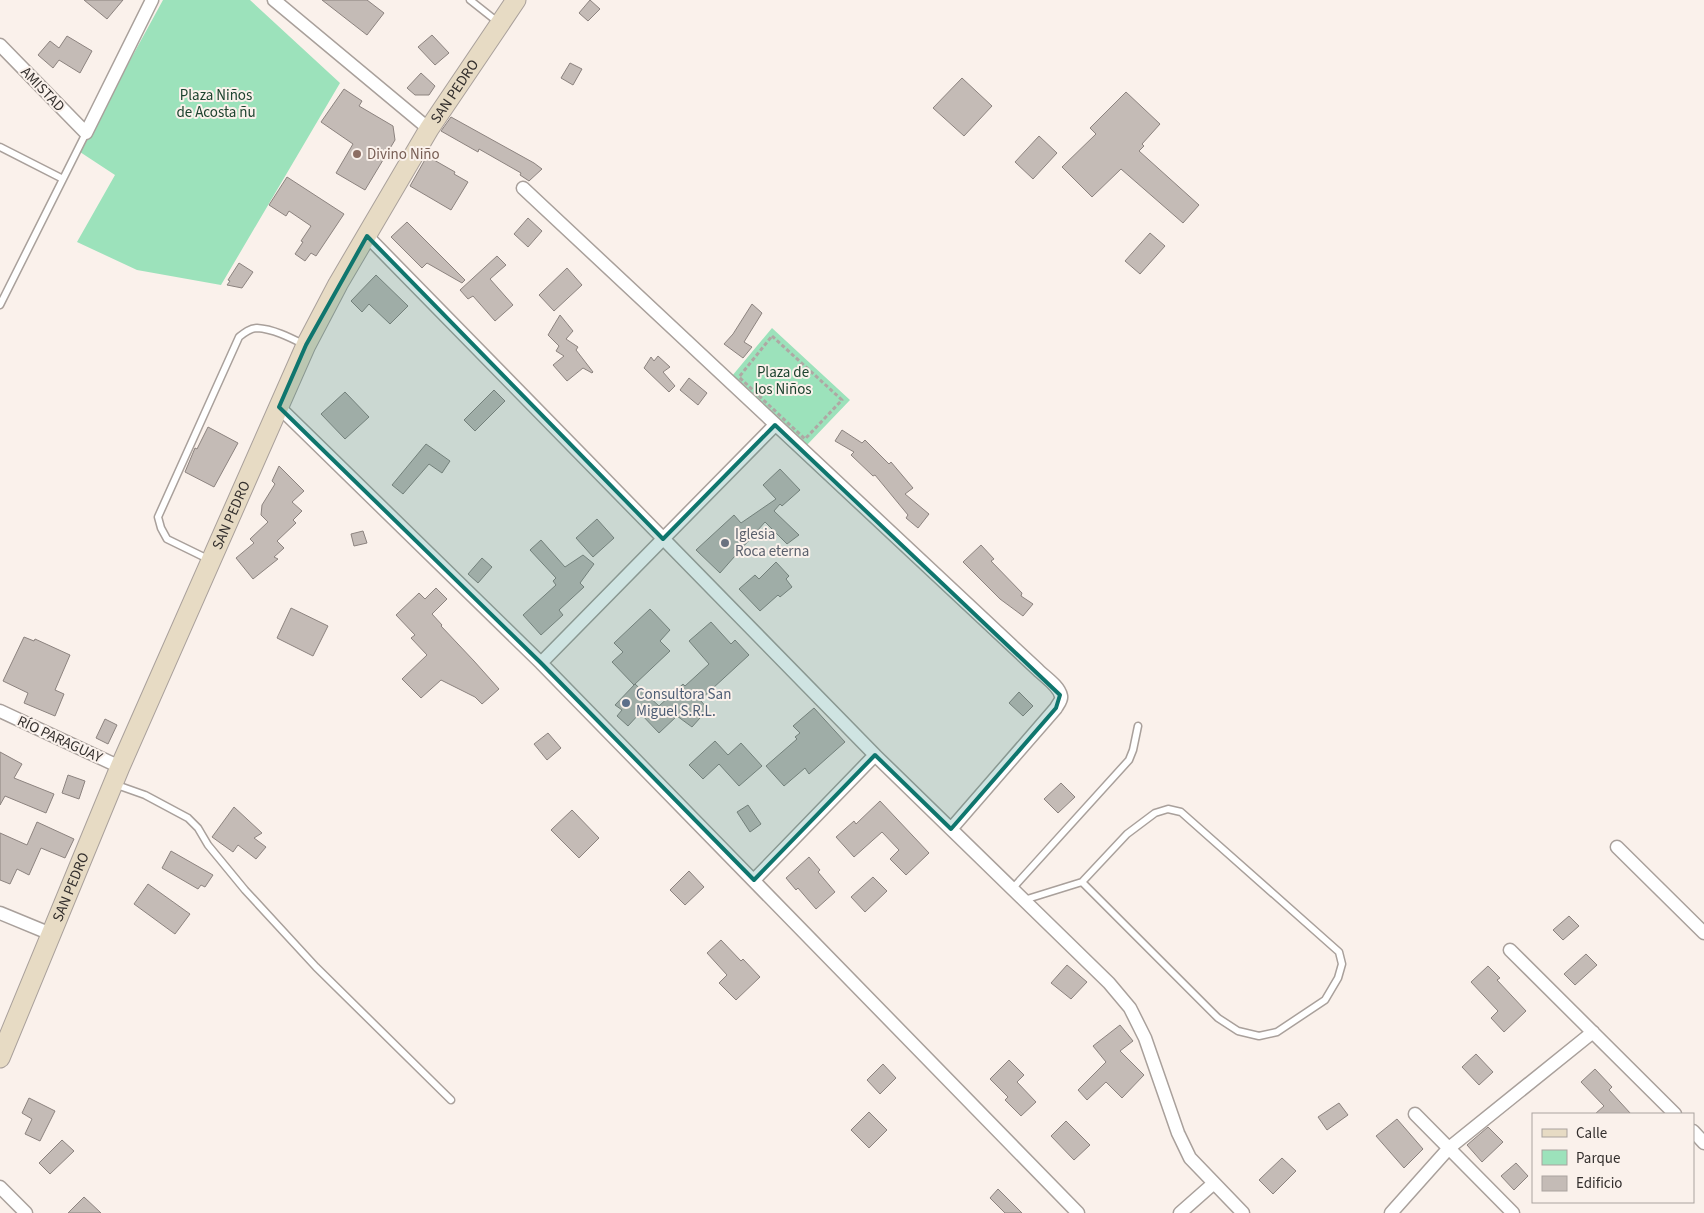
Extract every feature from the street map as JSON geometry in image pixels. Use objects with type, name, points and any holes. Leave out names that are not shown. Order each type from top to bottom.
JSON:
[{"type":"main road","name":"SAN PEDRO","points":[[0,1058],[116,775],[306,345],[338,284],[429,129],[516,0]]},
{"type":"street","points":[[86,133],[152,0]]},
{"type":"street","points":[[274,0],[429,129]]},
{"type":"street","name":"AMISTAD","points":[[0,45],[86,133]]},
{"type":"street","points":[[523,188],[1055,686],[1061,699],[1056,708],[951,829]]},
{"type":"street","points":[[367,236],[875,755],[1109,984],[1130,1008],[1145,1038],[1178,1132],[1190,1158],[1243,1213]]},
{"type":"street","points":[[279,407],[541,663],[1078,1213]]},
{"type":"street","points":[[541,663],[775,425]]},
{"type":"street","name":"RÍO PARAGUAY","points":[[0,711],[116,775]]},
{"type":"street","points":[[754,880],[875,755]]},
{"type":"street","points":[[1617,847],[1704,933]]},
{"type":"street","points":[[0,913],[51,934]]},
{"type":"street","points":[[1510,950],[1674,1113]]},
{"type":"street","points":[[1391,1213],[1449,1148],[1593,1032]]},
{"type":"street","points":[[1415,1114],[1513,1213]]},
{"type":"street","points":[[1694,1133],[1704,1143]]},
{"type":"street","points":[[1180,1213],[1214,1183]]},
{"type":"street","points":[[0,1186],[26,1213]]},
{"type":"lane","points":[[470,0],[500,24]]},
{"type":"lane","points":[[0,305],[86,133]]},
{"type":"lane","points":[[0,147],[63,179]]},
{"type":"lane","points":[[212,561],[167,539],[158,518],[239,337],[246,331],[256,328],[284,334],[306,345]]},
{"type":"lane","points":[[1012,889],[1130,760],[1138,726]]},
{"type":"lane","points":[[116,775],[145,795],[188,818],[198,828],[208,845],[245,890],[316,967],[451,1100]]},
{"type":"lane","points":[[1024,900],[1082,882],[1127,834],[1155,813],[1168,809],[1181,812],[1339,952],[1342,964],[1338,978],[1325,1000],[1277,1032],[1259,1036],[1238,1031],[1218,1018],[1082,882]]},
{"type":"path","points":[[772,336],[842,400],[805,438],[739,377],[772,336]]},
{"type":"highlighted area","points":[[367,236],[663,539],[775,425],[1060,695],[1056,708],[951,829],[875,755],[754,880],[541,663],[279,407],[306,345]]},
{"type":"green space","name":"Plaza Niños de Acosta ñu","points":[[163,0],[250,0],[340,83],[221,285],[137,270],[77,242],[115,175],[80,152]]},
{"type":"green space","name":"Plaza de los Niños","points":[[772,328],[850,400],[806,446],[732,376]]},
{"type":"building","points":[[84,0],[123,0],[107,19]]},
{"type":"building","points":[[322,0],[367,0],[384,13],[367,35]]},
{"type":"building","points":[[590,0],[600,9],[588,21],[579,13]]},
{"type":"building","points":[[432,35],[449,53],[435,65],[418,47]]},
{"type":"building","points":[[67,36],[92,51],[80,73],[59,60],[53,68],[38,55],[50,41],[59,48]]},
{"type":"building","points":[[570,63],[582,69],[573,85],[561,78]]},
{"type":"building","points":[[421,73],[435,86],[429,95],[415,95],[407,88]]},
{"type":"building","points":[[962,78],[992,106],[964,136],[933,108]]},
{"type":"building","points":[[344,89],[362,101],[359,106],[393,126],[395,140],[365,190],[336,173],[353,144],[321,122]]},
{"type":"building","points":[[1126,92],[1160,124],[1142,144],[1144,146],[1139,151],[1199,205],[1183,223],[1121,169],[1092,197],[1062,167],[1096,134],[1090,128]]},
{"type":"building","points":[[451,117],[542,169],[529,181],[520,175],[521,173],[479,149],[478,152],[441,131]]},
{"type":"building","points":[[1039,136],[1057,153],[1033,179],[1015,162]]},
{"type":"building","points":[[427,156],[468,182],[451,210],[410,186]]},
{"type":"building","points":[[287,177],[344,214],[316,256],[311,253],[305,261],[295,254],[311,226],[289,211],[286,216],[269,205]]},
{"type":"building","points":[[528,218],[542,231],[528,247],[514,234]]},
{"type":"building","points":[[407,222],[465,280],[462,283],[427,263],[422,268],[391,237]]},
{"type":"building","points":[[1150,233],[1165,246],[1140,274],[1125,261]]},
{"type":"building","points":[[497,256],[506,265],[490,279],[513,305],[495,321],[473,296],[468,299],[460,290]]},
{"type":"building","points":[[239,263],[253,272],[242,288],[227,285],[230,281],[228,280]]},
{"type":"building","points":[[567,268],[582,285],[554,311],[539,295]]},
{"type":"building","points":[[376,275],[408,306],[390,324],[369,304],[362,312],[351,301]]},
{"type":"building","points":[[752,304],[762,313],[744,342],[752,347],[743,358],[724,344],[733,334]]},
{"type":"building","points":[[560,315],[573,331],[566,339],[578,347],[576,350],[593,372],[583,368],[567,381],[553,365],[564,356],[556,351],[559,346],[548,335]]},
{"type":"building","points":[[658,356],[670,367],[663,372],[675,386],[669,392],[644,368],[651,357],[654,361]]},
{"type":"building","points":[[689,378],[707,393],[698,405],[680,390]]},
{"type":"building","points":[[494,390],[505,401],[475,431],[464,420]]},
{"type":"building","points":[[345,392],[369,417],[345,439],[321,414]]},
{"type":"building","points":[[208,427],[238,443],[214,487],[185,472],[195,448],[197,449]]},
{"type":"building","points":[[842,430],[862,443],[865,440],[889,464],[891,462],[913,488],[905,494],[929,514],[918,528],[906,518],[908,515],[875,475],[873,476],[851,455],[854,452],[835,441]]},
{"type":"building","points":[[426,444],[450,461],[442,473],[429,464],[403,494],[392,485]]},
{"type":"building","points":[[279,466],[304,491],[292,502],[302,511],[293,520],[296,523],[277,541],[284,548],[274,557],[278,559],[253,579],[236,558],[254,543],[250,539],[268,522],[261,515],[262,505],[275,484],[272,481]]},
{"type":"building","points":[[780,469],[800,490],[782,506],[780,504],[774,511],[799,535],[787,544],[765,522],[720,573],[696,550],[734,515],[741,523],[776,499],[763,485]]},
{"type":"building","points":[[597,519],[614,538],[593,557],[576,538]]},
{"type":"building","points":[[363,531],[367,543],[354,546],[351,534]]},
{"type":"building","points":[[541,540],[565,567],[583,555],[594,564],[580,583],[584,587],[559,610],[563,615],[541,635],[523,615],[556,585],[553,581],[556,578],[530,550]]},
{"type":"building","points":[[981,545],[994,559],[991,561],[1022,593],[1021,596],[1033,604],[1023,616],[1000,599],[963,562]]},
{"type":"building","points":[[482,558],[492,567],[478,583],[468,574]]},
{"type":"building","points":[[776,562],[789,576],[786,579],[792,587],[780,597],[778,595],[760,611],[739,589],[755,575],[759,579]]},
{"type":"building","points":[[436,588],[447,599],[432,614],[499,689],[482,704],[475,697],[441,680],[421,698],[402,679],[427,655],[411,638],[415,635],[396,615],[419,593],[425,599]]},
{"type":"building","points":[[291,608],[328,626],[313,656],[277,638]]},
{"type":"building","points":[[650,609],[670,630],[660,641],[670,651],[634,685],[612,662],[623,652],[614,643]]},
{"type":"building","points":[[711,622],[731,644],[735,640],[749,655],[700,700],[708,709],[692,727],[677,716],[659,733],[640,713],[628,726],[617,716],[622,710],[615,705],[635,684],[659,706],[709,664],[689,641]]},
{"type":"building","points":[[24,637],[34,641],[35,639],[70,655],[55,690],[64,694],[55,716],[24,703],[28,693],[3,681]]},
{"type":"building","points":[[1019,692],[1033,706],[1023,716],[1009,703]]},
{"type":"building","points":[[814,708],[845,742],[809,774],[805,768],[784,786],[766,766],[797,739],[795,737],[800,733],[793,726]]},
{"type":"building","points":[[105,719],[117,725],[108,744],[96,738]]},
{"type":"building","points":[[548,733],[561,748],[547,760],[534,744]]},
{"type":"building","points":[[715,741],[728,755],[741,743],[762,766],[739,786],[719,764],[703,779],[689,765]]},
{"type":"building","points":[[0,752],[22,764],[14,778],[54,794],[46,813],[5,796],[0,805]]},
{"type":"building","points":[[68,775],[85,781],[79,799],[62,793]]},
{"type":"building","points":[[1061,783],[1075,797],[1058,813],[1044,799]]},
{"type":"building","points":[[880,801],[929,853],[906,875],[890,859],[899,850],[882,832],[854,857],[836,837],[854,821],[856,824]]},
{"type":"building","points":[[748,805],[761,824],[750,832],[737,812]]},
{"type":"building","points":[[234,807],[262,833],[254,838],[266,847],[256,859],[238,845],[233,852],[212,837]]},
{"type":"building","points":[[572,810],[599,838],[579,858],[551,830]]},
{"type":"building","points":[[37,822],[74,839],[65,858],[41,848],[29,875],[17,869],[10,884],[0,880],[0,833],[27,845]]},
{"type":"building","points":[[171,851],[213,875],[205,887],[201,885],[198,889],[162,868]]},
{"type":"building","points":[[809,857],[820,870],[818,872],[835,892],[816,909],[798,888],[796,890],[786,878]]},
{"type":"building","points":[[689,871],[704,887],[685,905],[670,890]]},
{"type":"building","points":[[873,877],[887,891],[865,912],[851,897]]},
{"type":"building","points":[[148,884],[190,914],[175,934],[134,904]]},
{"type":"building","points":[[1569,916],[1579,926],[1563,940],[1553,930]]},
{"type":"building","points":[[721,940],[760,977],[736,1000],[719,983],[727,975],[707,953]]},
{"type":"building","points":[[1586,954],[1597,965],[1575,985],[1564,974]]},
{"type":"building","points":[[1067,965],[1087,982],[1071,999],[1051,983]]},
{"type":"building","points":[[1488,966],[1500,978],[1497,980],[1526,1011],[1504,1032],[1491,1018],[1498,1011],[1471,982]]},
{"type":"building","points":[[1120,1025],[1133,1041],[1120,1051],[1144,1075],[1122,1098],[1106,1082],[1087,1100],[1078,1090],[1106,1062],[1093,1046]]},
{"type":"building","points":[[1476,1054],[1493,1072],[1479,1085],[1462,1067]]},
{"type":"building","points":[[1009,1060],[1024,1075],[1017,1082],[1036,1102],[1021,1116],[1005,1100],[1008,1097],[990,1079]]},
{"type":"building","points":[[883,1064],[896,1078],[880,1094],[867,1080]]},
{"type":"building","points":[[1595,1069],[1612,1087],[1609,1090],[1630,1113],[1596,1113],[1604,1106],[1581,1082]]},
{"type":"building","points":[[29,1098],[55,1111],[40,1141],[25,1134],[32,1119],[22,1113]]},
{"type":"building","points":[[1339,1103],[1348,1115],[1327,1130],[1318,1117]]},
{"type":"building","points":[[869,1112],[887,1130],[869,1148],[851,1130]]},
{"type":"building","points":[[1397,1119],[1423,1149],[1404,1168],[1376,1136]]},
{"type":"building","points":[[1066,1121],[1090,1145],[1074,1160],[1051,1136]]},
{"type":"building","points":[[1488,1127],[1503,1142],[1482,1162],[1467,1145]]},
{"type":"building","points":[[62,1140],[74,1151],[50,1174],[39,1163]]},
{"type":"building","points":[[1282,1158],[1296,1171],[1273,1194],[1259,1180]]},
{"type":"building","points":[[1516,1163],[1528,1176],[1514,1190],[1501,1176]]},
{"type":"building","points":[[998,1189],[1022,1213],[1005,1213],[990,1198]]},
{"type":"building","points":[[84,1197],[101,1213],[68,1213]]},
{"type":"place","name":"Divino Niño","points":[[357,154]]},
{"type":"place","name":"Iglesia Roca eterna","points":[[725,543]]},
{"type":"place","name":"Consultora San Miguel S.R.L.","points":[[626,703]]}]
